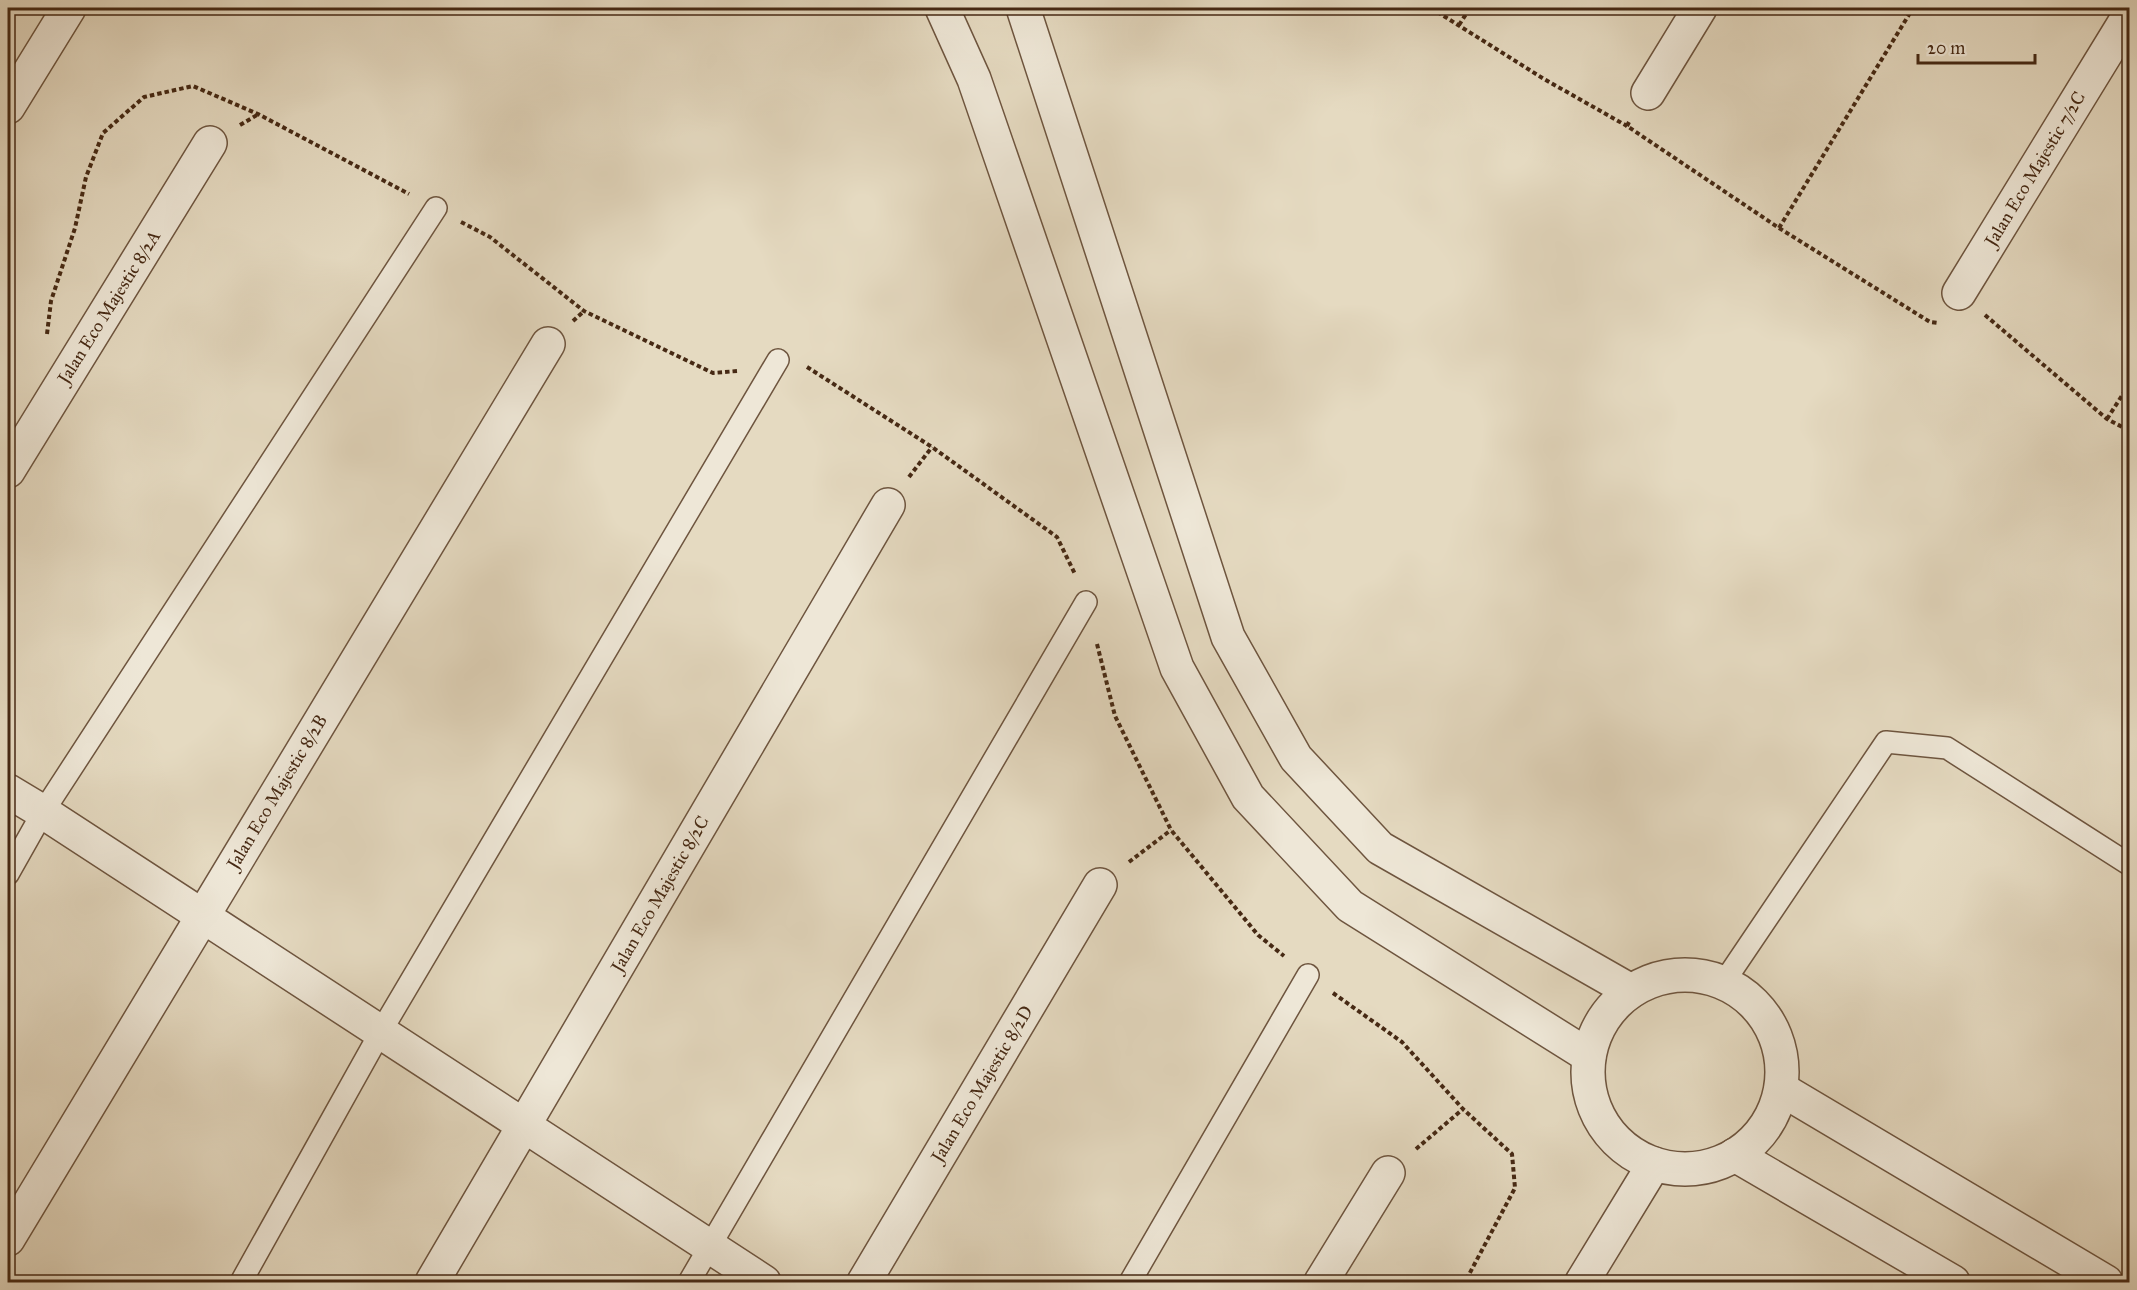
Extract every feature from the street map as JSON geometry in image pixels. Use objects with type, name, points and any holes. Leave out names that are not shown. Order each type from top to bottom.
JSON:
[{"type":"street","points":[[8,107],[69,8]]},
{"type":"street","points":[[942,8],[974,79],[1177,668],[1248,797],[1350,906],[1589,1056]]},
{"type":"street","points":[[1023,8],[1228,637],[1296,758],[1380,848],[1631,991]]},
{"type":"street","points":[[1648,93],[1700,8]]},
{"type":"street","name":"Jalan Eco Majestic 7/2C","points":[[1959,293],[2130,14]]},
{"type":"street","name":"Jalan Eco Majestic 8/2A","points":[[8,471],[210,143]]},
{"type":"street","name":"Jalan Eco Majestic 8/2B","points":[[8,1239],[548,344]]},
{"type":"street","name":"Jalan Eco Majestic 8/2C","points":[[432,1282],[888,505]]},
{"type":"street","points":[[8,791],[764,1282]]},
{"type":"street","name":"Jalan Eco Majestic 8/2D","points":[[864,1282],[1100,885]]},
{"type":"street","points":[[1693,975],[1724,982],[1751,1000],[1772,1026],[1782,1057],[1781,1089],[1772,1115],[1757,1138],[1735,1155],[1710,1166],[1682,1169],[1654,1164],[1630,1152],[1610,1134],[1596,1110],[1589,1084],[1589,1056],[1597,1031],[1612,1009],[1631,991],[1661,977],[1693,975]]},
{"type":"street","points":[[1781,1089],[2106,1282]]},
{"type":"street","points":[[1735,1155],[1953,1282]]},
{"type":"street","points":[[1582,1282],[1654,1164]]},
{"type":"street","points":[[1321,1282],[1388,1173]]},
{"type":"lane","points":[[8,874],[43,812],[436,208]]},
{"type":"lane","points":[[241,1282],[381,1032],[778,360]]},
{"type":"lane","points":[[689,1282],[711,1248],[1086,602]]},
{"type":"lane","points":[[1724,982],[1886,742],[1947,748],[2130,865]]},
{"type":"lane","points":[[1130,1282],[1308,975]]},
{"type":"path","points":[[1431,8],[1544,79],[1627,126],[1779,228],[1930,322],[1947,323],[1959,293],[2107,419],[2130,431]]},
{"type":"path","points":[[1459,25],[1470,8]]},
{"type":"path","points":[[1779,228],[1913,8]]},
{"type":"path","points":[[47,334],[51,301],[75,228],[86,177],[103,133],[144,97],[193,86],[258,114],[490,237],[584,311],[713,373],[755,370],[789,356],[932,447],[1057,537],[1081,585],[1115,716],[1170,830],[1258,935],[1308,975],[1402,1042],[1463,1109],[1512,1154],[1515,1188],[1464,1282]]},
{"type":"path","points":[[1627,126],[1648,93]]},
{"type":"path","points":[[2107,419],[2130,383]]},
{"type":"path","points":[[1100,885],[1170,830]]},
{"type":"path","points":[[1388,1173],[1463,1109]]}]
